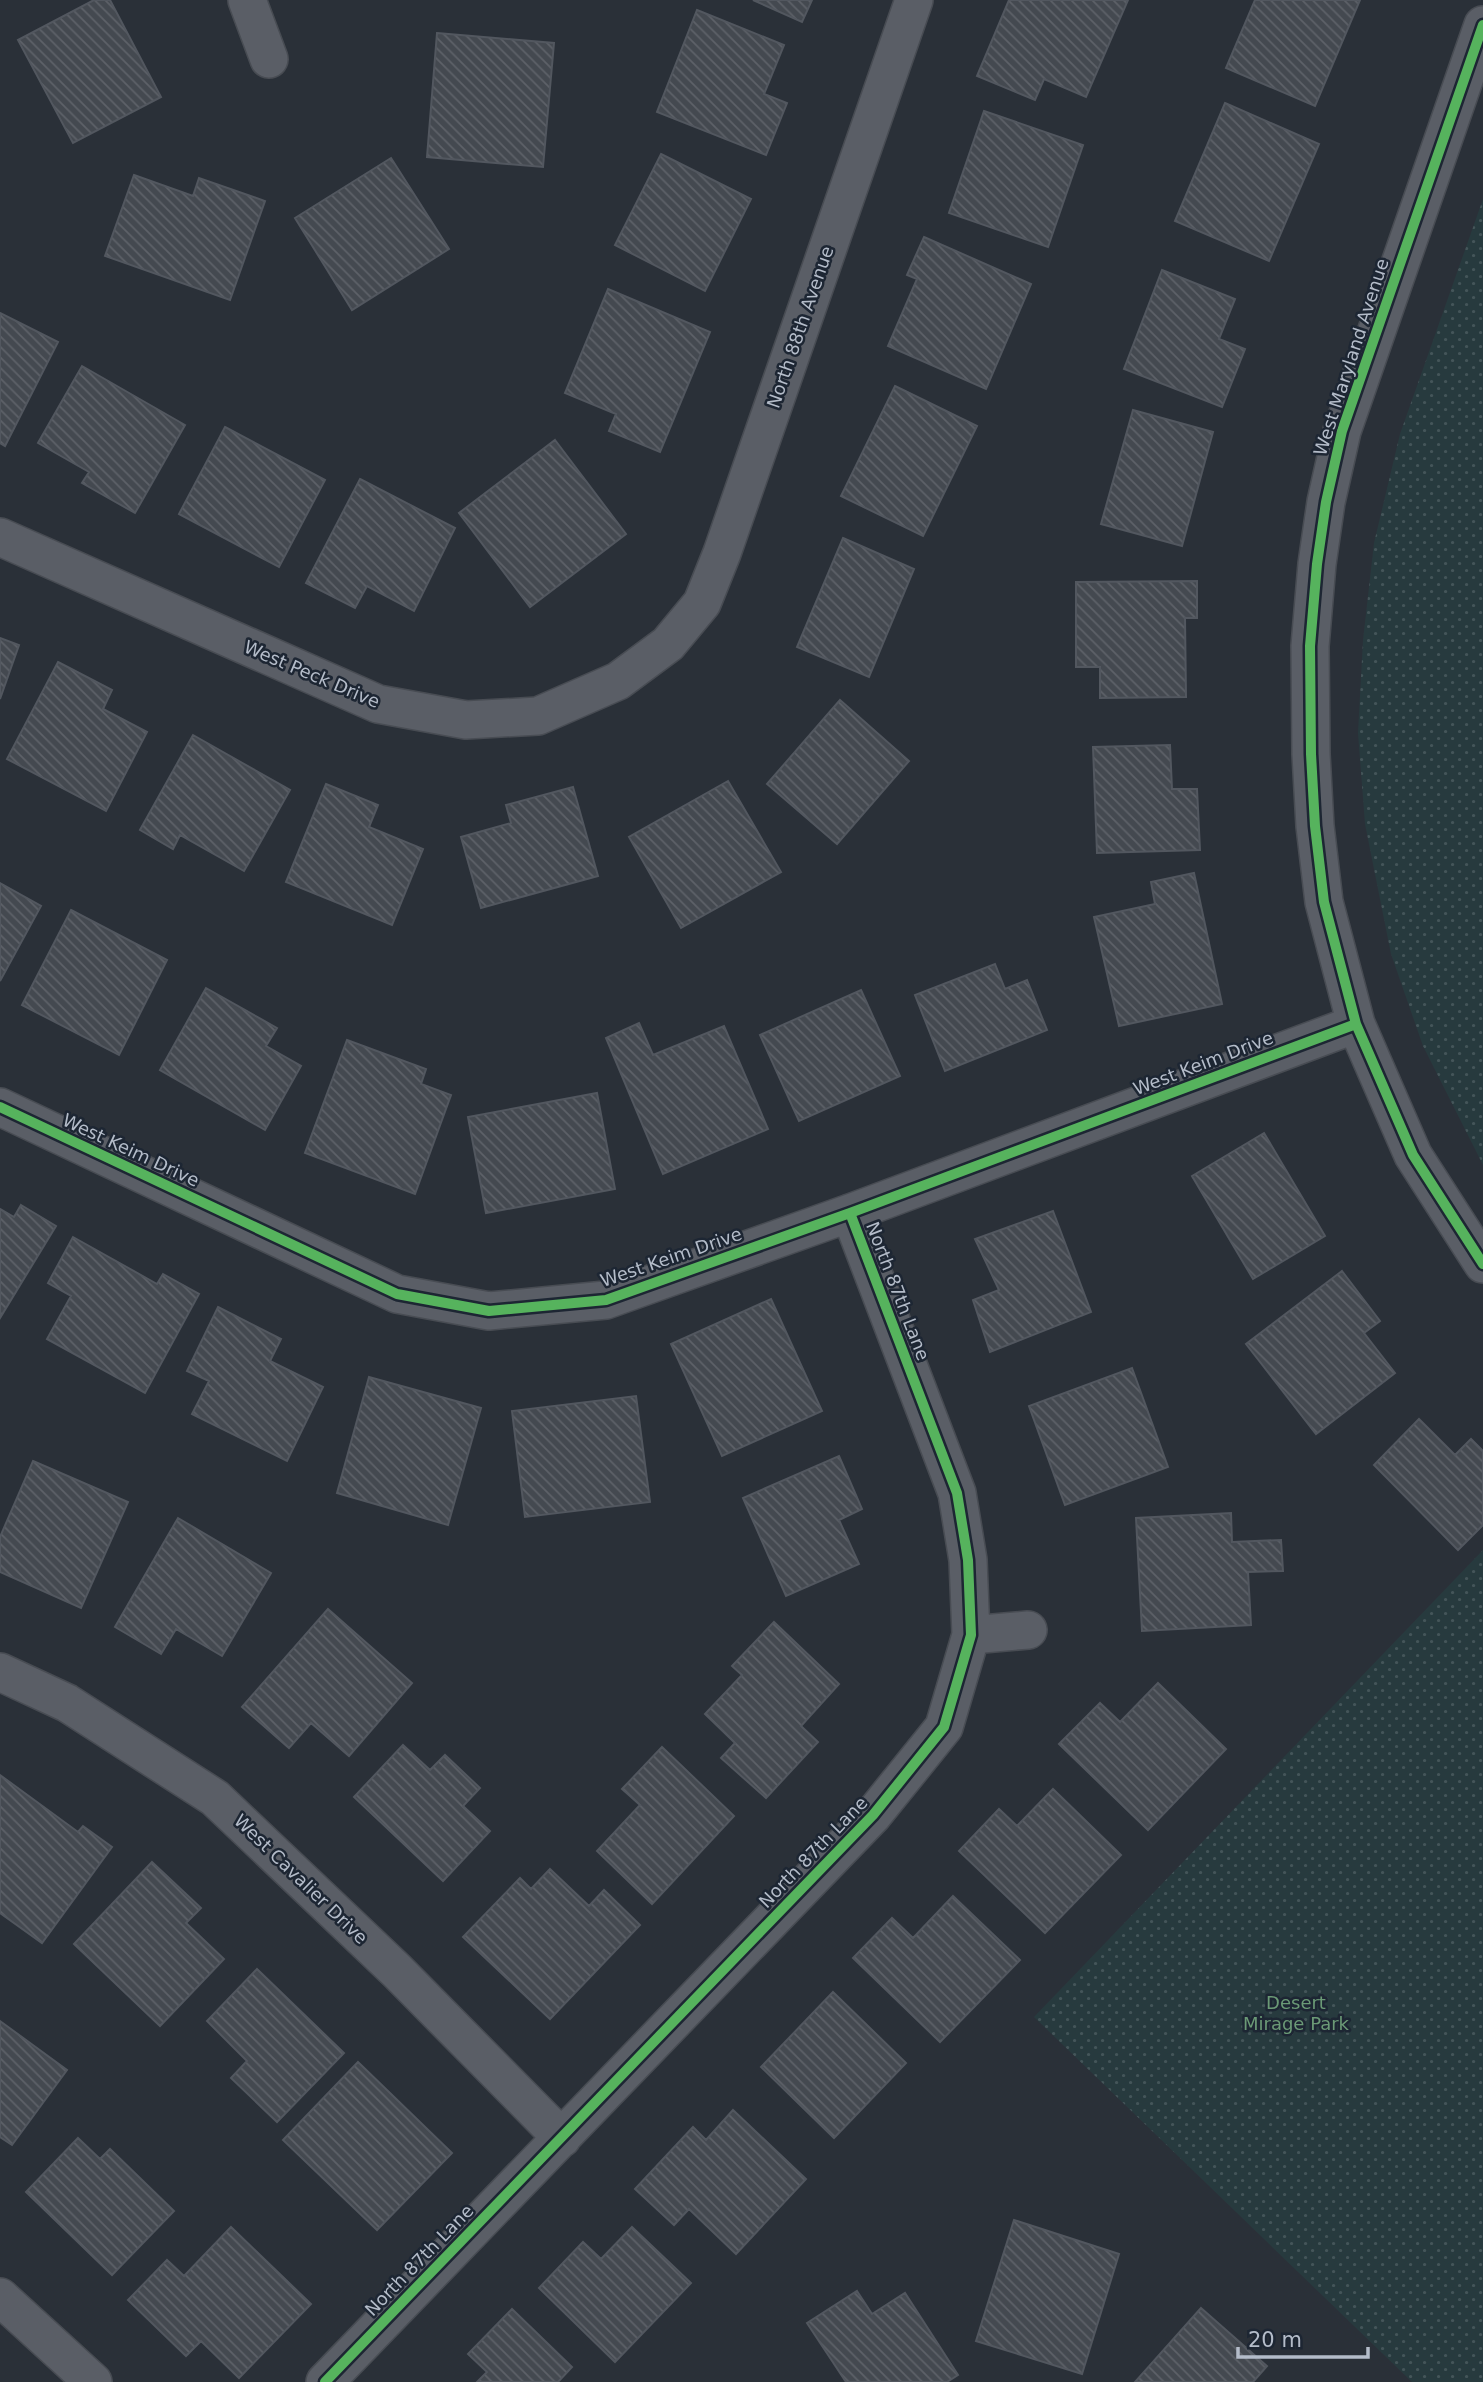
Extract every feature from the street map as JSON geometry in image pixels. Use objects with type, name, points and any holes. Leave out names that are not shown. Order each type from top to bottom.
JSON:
[{"type":"street","points":[[247,0],[269,59]]},
{"type":"street","name":"North 88th Avenue","points":[[668,644],[702,603],[722,553],[914,0]]},
{"type":"street","name":"West Maryland Avenue","points":[[1483,25],[1342,431],[1326,502],[1310,646],[1311,754],[1315,826],[1324,902],[1356,1024],[1413,1155],[1483,1264]]},
{"type":"street","name":"West Peck Drive","points":[[0,537],[378,704],[466,720],[538,716],[618,681],[668,644]]},
{"type":"street","name":"West Keim Drive","points":[[0,1107],[397,1294],[489,1311],[606,1300],[850,1213],[1356,1024]]},
{"type":"street","name":"North 87th Lane","points":[[325,2382],[873,1815],[944,1727],[971,1635],[968,1560],[957,1493],[850,1213]]},
{"type":"street","points":[[971,1635],[1028,1630]]},
{"type":"street","name":"West Cavalier Drive","points":[[0,1672],[67,1703],[215,1798],[397,1970],[562,2138]]},
{"type":"street","points":[[0,2297],[93,2382]]},
{"type":"green space","points":[[1483,199],[1483,1165],[1423,1046],[1391,954],[1365,824],[1358,733],[1363,640],[1374,543],[1400,434]]},
{"type":"green space","name":"Desert Mirage Park","points":[[1483,1550],[1483,2382],[1412,2382],[1034,2017]]},
{"type":"building","points":[[94,0],[110,0],[161,97],[73,143],[18,40]]},
{"type":"building","points":[[753,0],[812,0],[802,22]]},
{"type":"building","points":[[1009,0],[1128,0],[1086,97],[1044,79],[1035,100],[977,76]]},
{"type":"building","points":[[1255,0],[1360,0],[1315,106],[1226,68]]},
{"type":"building","points":[[697,10],[784,45],[764,94],[787,103],[766,155],[657,112]]},
{"type":"building","points":[[437,33],[554,43],[543,167],[427,157]]},
{"type":"building","points":[[1225,103],[1319,144],[1269,261],[1175,221]]},
{"type":"building","points":[[984,111],[1083,145],[1048,247],[949,213]]},
{"type":"building","points":[[661,154],[751,199],[705,291],[615,245]]},
{"type":"building","points":[[391,158],[449,249],[352,310],[295,218]]},
{"type":"building","points":[[134,175],[193,196],[199,178],[265,201],[230,300],[105,256]]},
{"type":"building","points":[[924,237],[1031,284],[986,389],[888,346],[917,279],[907,275]]},
{"type":"building","points":[[1162,270],[1235,299],[1219,339],[1245,349],[1222,407],[1124,369]]},
{"type":"building","points":[[608,289],[710,332],[660,452],[609,431],[616,414],[565,393]]},
{"type":"building","points":[[0,313],[58,342],[5,446],[0,443]]},
{"type":"building","points":[[82,366],[185,425],[135,513],[82,483],[89,472],[38,443]]},
{"type":"building","points":[[895,386],[977,426],[923,536],[841,496]]},
{"type":"building","points":[[1133,410],[1213,432],[1182,546],[1101,524]]},
{"type":"building","points":[[225,427],[325,480],[279,567],[179,514]]},
{"type":"building","points":[[555,440],[626,534],[530,607],[459,513]]},
{"type":"building","points":[[360,479],[455,528],[414,611],[367,586],[355,608],[306,583]]},
{"type":"building","points":[[843,538],[914,569],[869,677],[797,647]]},
{"type":"building","points":[[1197,581],[1197,618],[1185,618],[1186,697],[1100,698],[1100,667],[1076,667],[1076,582]]},
{"type":"building","points":[[0,638],[19,645],[0,699]]},
{"type":"building","points":[[58,662],[112,690],[103,709],[147,732],[106,811],[7,759]]},
{"type":"building","points":[[840,700],[909,761],[837,844],[767,784]]},
{"type":"building","points":[[193,735],[290,790],[244,871],[180,835],[173,849],[140,830]]},
{"type":"building","points":[[1170,745],[1172,789],[1197,789],[1200,850],[1097,853],[1093,747]]},
{"type":"building","points":[[728,781],[781,872],[681,928],[629,837]]},
{"type":"building","points":[[326,784],[378,805],[369,827],[423,849],[392,925],[286,882]]},
{"type":"building","points":[[573,787],[598,876],[481,908],[461,837],[511,823],[506,805]]},
{"type":"building","points":[[1194,873],[1222,1004],[1119,1026],[1094,917],[1155,904],[1151,882]]},
{"type":"building","points":[[0,883],[41,906],[0,981]]},
{"type":"building","points":[[71,910],[167,960],[119,1055],[22,1005]]},
{"type":"building","points":[[995,964],[1005,989],[1027,980],[1047,1030],[945,1071],[915,995]]},
{"type":"building","points":[[206,988],[277,1028],[266,1046],[301,1066],[265,1130],[160,1070]]},
{"type":"building","points":[[861,990],[900,1076],[799,1121],[760,1035]]},
{"type":"building","points":[[639,1023],[653,1055],[724,1026],[768,1129],[663,1174],[606,1038]]},
{"type":"building","points":[[347,1040],[426,1069],[421,1084],[451,1095],[415,1194],[305,1153]]},
{"type":"building","points":[[597,1093],[615,1189],[486,1213],[468,1117]]},
{"type":"building","points":[[1264,1133],[1325,1236],[1253,1279],[1192,1176]]},
{"type":"building","points":[[21,1205],[56,1226],[0,1318],[0,1209],[14,1217]]},
{"type":"building","points":[[1053,1211],[1091,1312],[990,1352],[973,1300],[999,1290],[975,1239]]},
{"type":"building","points":[[73,1237],[157,1284],[163,1274],[199,1294],[145,1393],[47,1339],[71,1296],[48,1283]]},
{"type":"building","points":[[1342,1271],[1380,1321],[1364,1333],[1395,1373],[1316,1434],[1246,1344]]},
{"type":"building","points":[[771,1299],[822,1411],[722,1456],[671,1344]]},
{"type":"building","points":[[218,1307],[281,1339],[270,1361],[323,1387],[287,1461],[192,1414],[209,1381],[187,1371]]},
{"type":"building","points":[[1132,1368],[1168,1467],[1065,1505],[1029,1406]]},
{"type":"building","points":[[369,1377],[481,1408],[448,1525],[337,1493]]},
{"type":"building","points":[[636,1396],[650,1502],[525,1517],[512,1411]]},
{"type":"building","points":[[1419,1419],[1455,1455],[1471,1439],[1483,1451],[1483,1525],[1458,1550],[1374,1465]]},
{"type":"building","points":[[839,1456],[862,1509],[839,1520],[859,1564],[786,1596],[743,1498]]},
{"type":"building","points":[[33,1461],[128,1502],[81,1608],[0,1572],[0,1537]]},
{"type":"building","points":[[1231,1513],[1232,1542],[1281,1540],[1283,1571],[1248,1572],[1251,1625],[1142,1631],[1136,1518]]},
{"type":"building","points":[[178,1518],[271,1573],[222,1656],[176,1629],[161,1654],[115,1627]]},
{"type":"building","points":[[328,1609],[412,1683],[349,1756],[311,1723],[289,1748],[242,1707]]},
{"type":"building","points":[[774,1622],[839,1684],[801,1726],[818,1742],[766,1798],[721,1758],[735,1743],[705,1714],[742,1675],[732,1666]]},
{"type":"building","points":[[1158,1683],[1226,1749],[1148,1830],[1059,1744],[1100,1703],[1120,1722]]},
{"type":"building","points":[[403,1745],[430,1770],[445,1755],[480,1788],[463,1806],[490,1831],[443,1881],[354,1797]]},
{"type":"building","points":[[662,1747],[734,1816],[652,1904],[597,1851],[640,1805],[622,1789]]},
{"type":"building","points":[[0,1775],[78,1832],[83,1826],[112,1847],[42,1943],[0,1913]]},
{"type":"building","points":[[1053,1789],[1121,1855],[1045,1933],[959,1851],[999,1809],[1017,1826]]},
{"type":"building","points":[[152,1862],[201,1908],[186,1923],[224,1959],[160,2026],[74,1944]]},
{"type":"building","points":[[550,1869],[589,1906],[604,1890],[640,1925],[550,2019],[463,1937],[520,1878],[531,1889]]},
{"type":"building","points":[[953,1896],[1020,1960],[940,2042],[853,1958],[892,1918],[913,1938]]},
{"type":"building","points":[[257,1969],[344,2053],[277,2122],[231,2078],[247,2061],[207,2021]]},
{"type":"building","points":[[833,1992],[906,2063],[834,2138],[761,2067]]},
{"type":"building","points":[[0,2021],[67,2070],[12,2145],[0,2137]]},
{"type":"building","points":[[358,2062],[452,2153],[377,2230],[283,2140]]},
{"type":"building","points":[[733,2110],[806,2179],[736,2254],[689,2209],[674,2225],[635,2189],[693,2127],[706,2140]]},
{"type":"building","points":[[78,2138],[100,2159],[110,2149],[174,2211],[112,2275],[26,2192]]},
{"type":"building","points":[[1014,2220],[1119,2254],[1082,2374],[976,2341]]},
{"type":"building","points":[[231,2227],[311,2304],[239,2378],[201,2341],[186,2356],[128,2300],[167,2260],[184,2276]]},
{"type":"building","points":[[632,2227],[691,2283],[615,2362],[539,2288],[583,2242],[601,2259]]},
{"type":"building","points":[[857,2291],[872,2314],[905,2293],[958,2375],[947,2382],[846,2382],[807,2323]]},
{"type":"building","points":[[1201,2308],[1267,2366],[1253,2382],[1135,2382]]},
{"type":"building","points":[[512,2309],[572,2367],[558,2382],[477,2382],[487,2372],[468,2354]]},
{"type":"cycle path","points":[[1483,25],[1342,431],[1326,502],[1310,646],[1311,754],[1315,826],[1324,902],[1356,1024],[1413,1155],[1483,1264]]},
{"type":"cycle path","points":[[0,1107],[397,1294],[489,1311],[606,1300],[850,1213],[1356,1024]]},
{"type":"cycle path","points":[[325,2382],[873,1815],[944,1727],[971,1635],[968,1560],[957,1493],[850,1213]]}]
